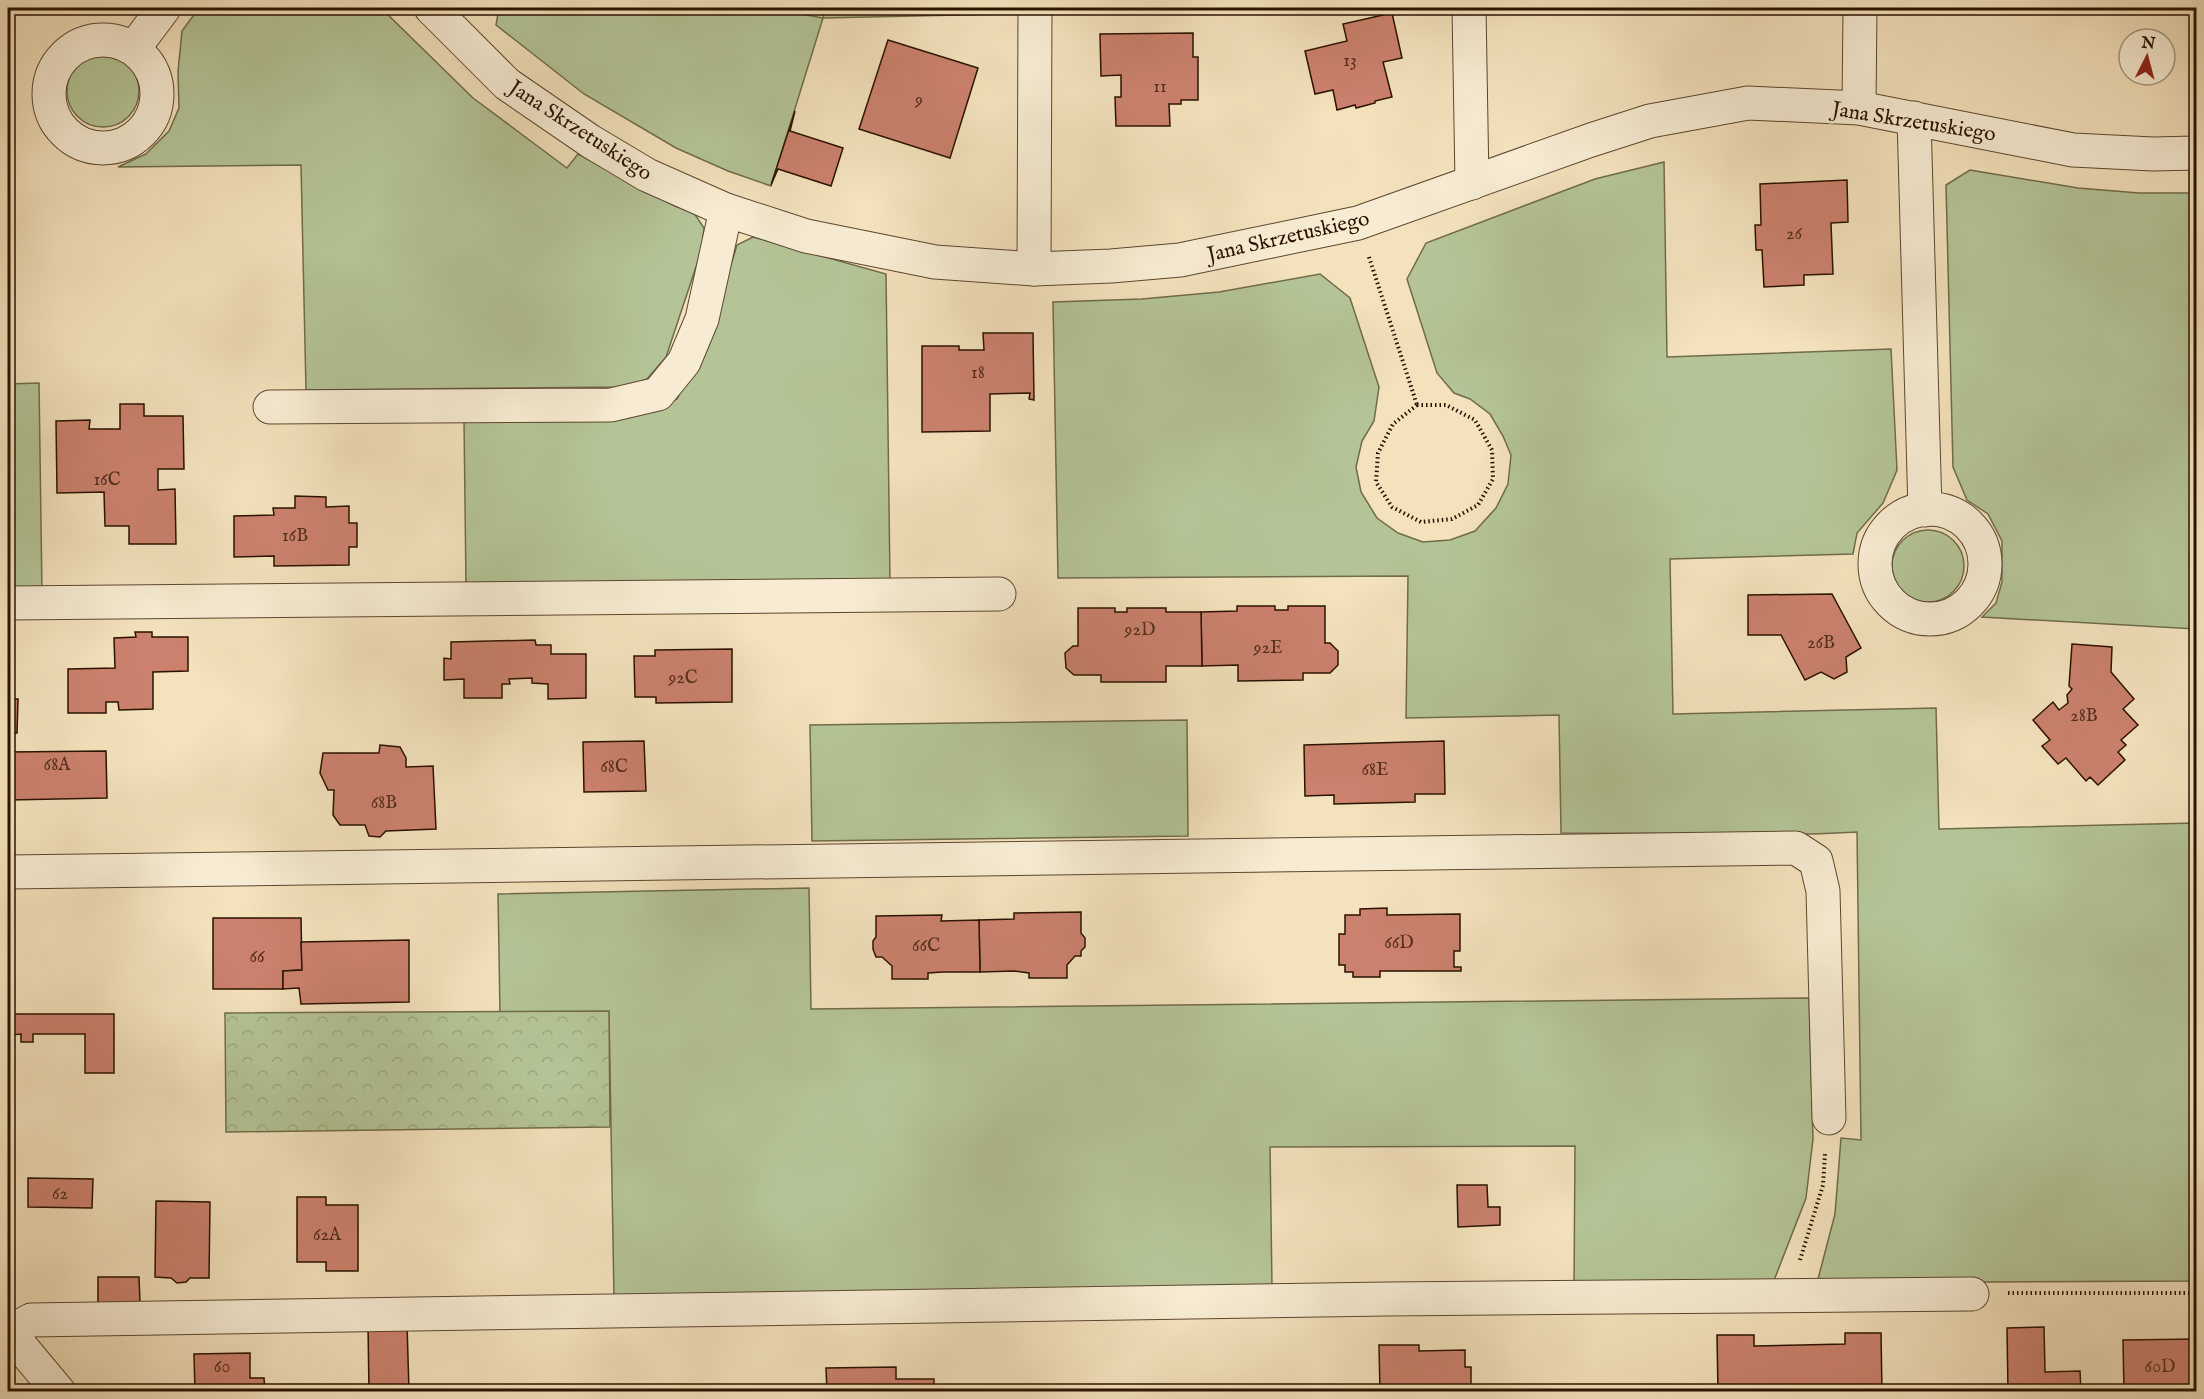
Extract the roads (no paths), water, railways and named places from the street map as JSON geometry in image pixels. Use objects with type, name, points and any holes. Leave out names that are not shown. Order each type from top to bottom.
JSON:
[{"type":"street","points":[[134,48],[164,8]]},
{"type":"street","points":[[1034,269],[1035,8]]},
{"type":"street","points":[[1469,8],[1472,183]]},
{"type":"street","points":[[1859,108],[1860,8]]},
{"type":"street","name":"Jana Skrzetuskiego","points":[[442,12],[507,84],[590,141],[647,175],[726,210],[806,236],[935,262],[1034,269],[1179,260],[1358,223],[1650,121],[1748,103],[1859,108],[2073,150],[2153,154],[2196,153]]},
{"type":"street","points":[[1914,118],[1924,510]]},
{"type":"street","points":[[270,407],[611,405],[658,393],[684,362],[702,319],[726,210]]},
{"type":"street","points":[[8,603],[999,594]]},
{"type":"street","points":[[8,872],[1796,848],[1816,861],[1822,891],[1829,1118]]},
{"type":"street","points":[[59,1392],[8,1331],[31,1320],[1387,1299],[1972,1294]]}]
